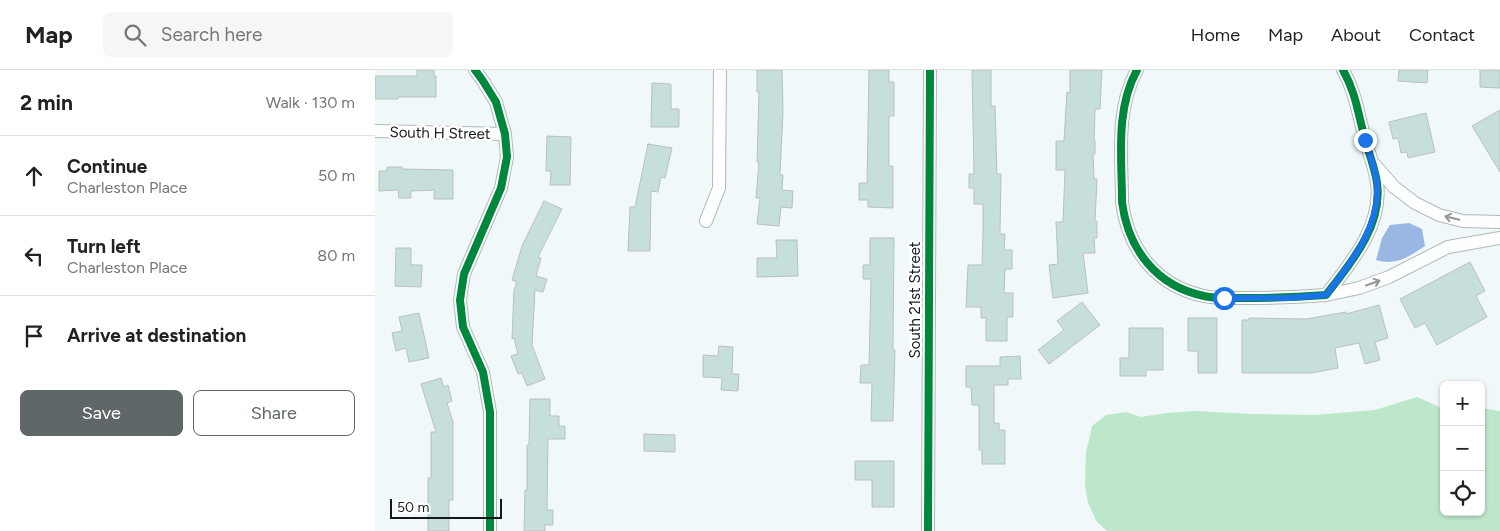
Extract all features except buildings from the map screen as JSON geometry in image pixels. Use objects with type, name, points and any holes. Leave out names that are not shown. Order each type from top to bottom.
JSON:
[{"type":"street","points":[[475,70],[496,102],[505,134],[507,158],[501,188],[464,274],[460,300],[463,327],[483,372],[490,412],[490,531]]},
{"type":"street","points":[[706,221],[719,188],[720,70]]},
{"type":"street","name":"South 21st Street","points":[[928,531],[930,70]]},
{"type":"street","points":[[1137,70],[1130,82],[1124,101],[1121,124],[1123,214],[1137,250],[1150,266],[1165,279],[1185,290],[1204,296],[1224,298],[1287,298],[1326,295],[1359,288],[1389,277],[1448,247],[1500,238]]},
{"type":"street","points":[[1326,295],[1354,256],[1368,232],[1376,210],[1377,185],[1372,162],[1354,94],[1343,70]]},
{"type":"street","name":"South H Street","points":[[375,131],[505,134]]},
{"type":"street","points":[[1372,162],[1394,187],[1415,203],[1439,215],[1463,221],[1500,222]]},
{"type":"green space","points":[[1417,397],[1440,407],[1440,516],[1485,516],[1485,409],[1500,411],[1500,531],[1107,531],[1097,522],[1088,503],[1085,485],[1086,453],[1092,426],[1106,415],[1126,412],[1141,417],[1196,411],[1315,415],[1375,410]]},
{"type":"water","points":[[1409,223],[1422,229],[1425,246],[1407,257],[1396,261],[1383,262],[1376,260],[1382,238],[1390,225]]},
{"type":"cycle path","points":[[475,70],[496,102],[505,134],[507,157],[501,188],[464,274],[460,300],[463,327],[483,372],[490,412],[490,531]]},
{"type":"cycle path","points":[[928,531],[930,70]]},
{"type":"cycle path","points":[[1137,70],[1125,101],[1121,135],[1122,202],[1125,219],[1138,250],[1147,263],[1159,274],[1172,284],[1187,291],[1214,298],[1326,295],[1363,243],[1375,214],[1378,199],[1377,183],[1354,95],[1343,70]]},
{"type":"route","points":[[1224,298],[1287,298],[1326,295],[1354,256],[1368,232],[1376,210],[1377,185],[1365,140]]}]
